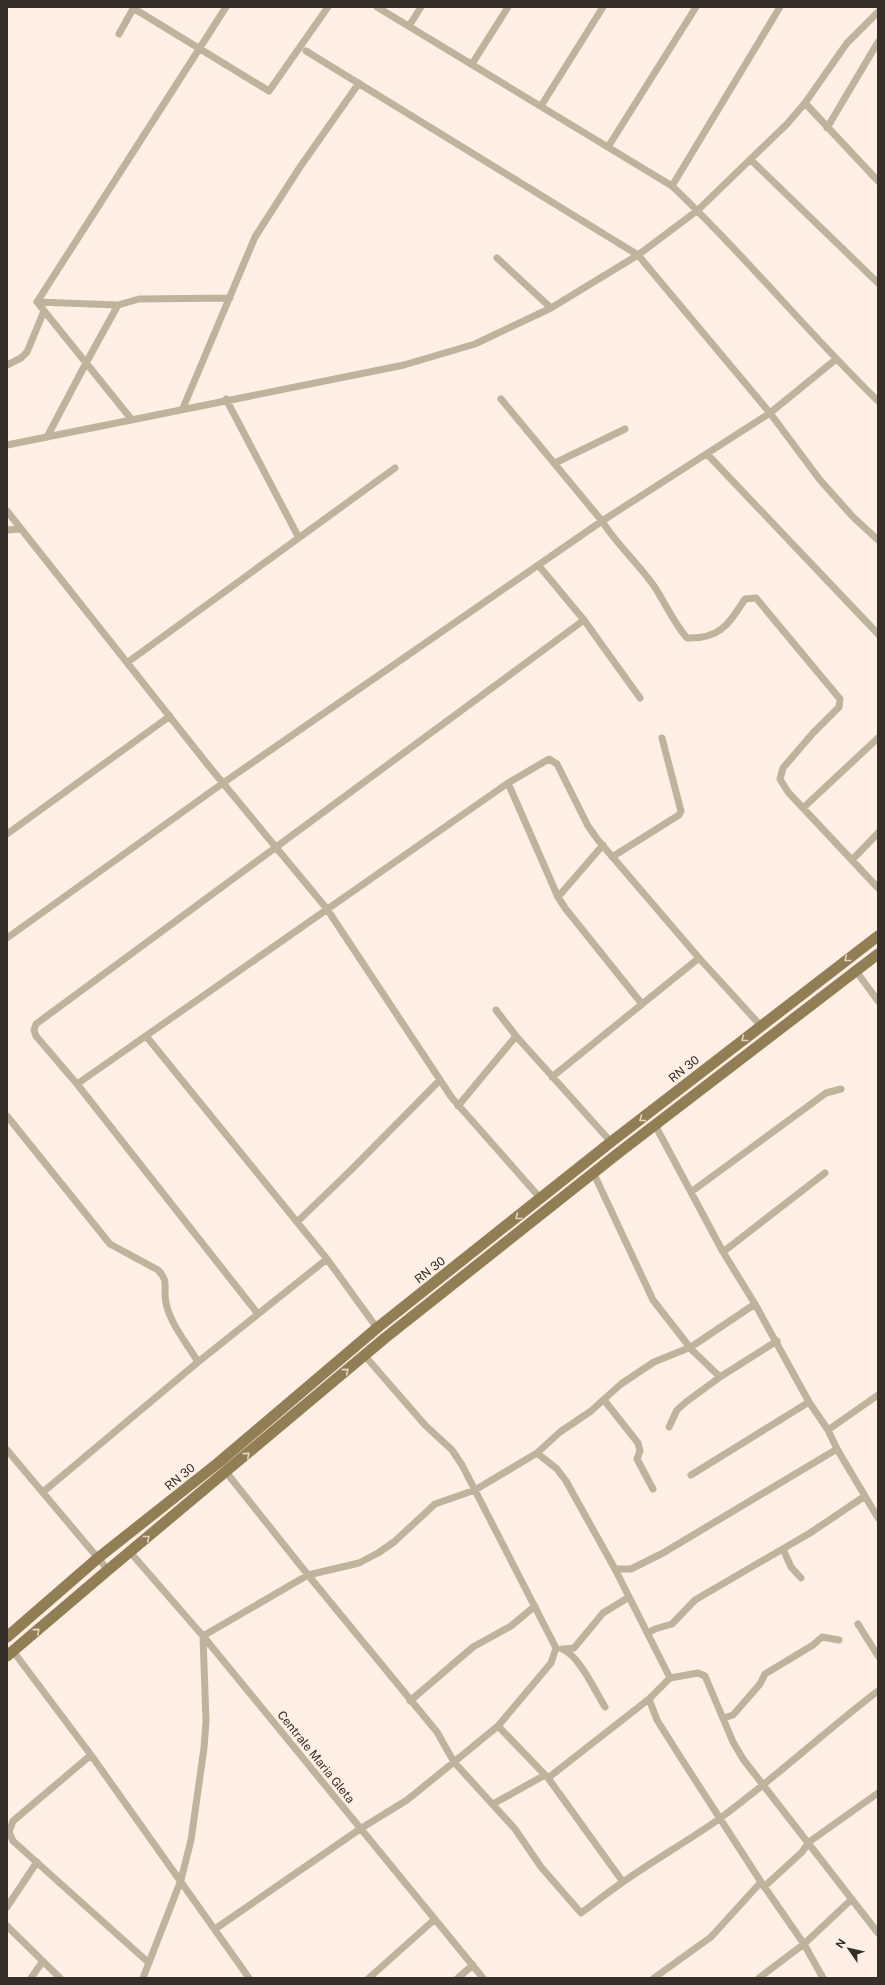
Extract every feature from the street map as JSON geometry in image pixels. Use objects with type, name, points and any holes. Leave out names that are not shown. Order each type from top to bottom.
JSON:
[{"type":"main road","name":"RN 30","points":[[7,1637],[98,1558],[218,1463],[377,1328],[611,1142],[878,936]]},
{"type":"main road","name":"RN 30","points":[[10,1654],[108,1570],[365,1356],[593,1172],[878,954]]},
{"type":"street","points":[[37,302],[226,7]]},
{"type":"street","points":[[119,34],[134,8],[269,91],[328,7]]},
{"type":"street","points":[[377,7],[672,186],[698,210],[835,360],[878,401]]},
{"type":"street","points":[[409,26],[421,7]]},
{"type":"street","points":[[472,64],[508,7]]},
{"type":"street","points":[[541,106],[603,7]]},
{"type":"street","points":[[608,147],[696,7]]},
{"type":"street","points":[[672,186],[780,7]]},
{"type":"street","points":[[7,446],[183,408],[346,378],[436,356],[475,344],[551,308],[638,255],[698,210],[787,124],[805,103],[847,43],[878,12]]},
{"type":"street","points":[[827,128],[878,42]]},
{"type":"street","points":[[306,51],[638,255],[770,413],[820,480],[854,517],[878,540]]},
{"type":"street","points":[[183,408],[255,237],[300,167],[359,83]]},
{"type":"street","points":[[805,103],[878,181]]},
{"type":"street","points":[[751,160],[878,283]]},
{"type":"street","points":[[497,258],[551,308]]},
{"type":"street","points":[[37,302],[118,305],[139,299],[230,298]]},
{"type":"street","points":[[37,302],[132,420]]},
{"type":"street","points":[[47,437],[118,305]]},
{"type":"street","points":[[7,365],[22,358],[27,352],[44,311]]},
{"type":"street","points":[[7,938],[223,783],[602,521],[770,413],[835,360]]},
{"type":"street","points":[[500,399],[602,521],[613,538],[653,585],[666,606],[675,625],[687,638],[701,639],[718,632],[728,625],[745,599],[756,598],[840,699],[839,707],[813,733],[783,768],[780,779],[788,792],[878,888]]},
{"type":"street","points":[[226,400],[298,538]]},
{"type":"street","points":[[554,463],[625,428]]},
{"type":"street","points":[[707,454],[878,634]]},
{"type":"street","points":[[128,662],[395,468]]},
{"type":"street","points":[[7,511],[223,783],[327,910],[458,1106],[541,1199]]},
{"type":"street","points":[[7,530],[20,529]]},
{"type":"street","points":[[539,566],[584,620],[640,698]]},
{"type":"street","points":[[258,1314],[77,1084],[36,1036],[34,1030],[36,1024],[584,620]]},
{"type":"street","points":[[7,834],[170,716]]},
{"type":"street","points":[[612,857],[679,815],[681,811],[662,738]]},
{"type":"street","points":[[803,808],[878,738]]},
{"type":"street","points":[[77,1084],[508,783],[549,759],[552,759],[557,764],[588,826],[612,857],[699,958],[761,1026]]},
{"type":"street","points":[[508,783],[558,897],[565,908],[642,1004]]},
{"type":"street","points":[[852,860],[878,833]]},
{"type":"street","points":[[558,897],[603,845]]},
{"type":"street","points":[[552,1077],[699,958]]},
{"type":"street","points":[[856,971],[878,1001]]},
{"type":"street","points":[[496,1010],[516,1036],[611,1142]]},
{"type":"street","points":[[146,1036],[297,1222],[377,1328]]},
{"type":"street","points":[[458,1106],[516,1036]]},
{"type":"street","points":[[297,1222],[440,1080]]},
{"type":"street","points":[[691,1192],[826,1093],[841,1089]]},
{"type":"street","points":[[7,1116],[110,1244],[158,1270],[164,1275],[166,1283],[165,1296],[171,1318],[198,1362]]},
{"type":"street","points":[[656,1125],[723,1252],[777,1341],[809,1402],[828,1430],[837,1449],[878,1518]]},
{"type":"street","points":[[593,1172],[653,1300],[691,1347],[720,1377]]},
{"type":"street","points":[[723,1252],[825,1173]]},
{"type":"street","points":[[43,1492],[198,1362],[326,1260]]},
{"type":"street","points":[[143,1978],[181,1880],[191,1840],[204,1748],[206,1721],[203,1636],[308,1575],[359,1563],[378,1553],[394,1542],[435,1504],[475,1490],[537,1453],[560,1432],[591,1411],[621,1384],[654,1362],[691,1347],[755,1304]]},
{"type":"street","points":[[668,1427],[677,1410],[720,1377],[777,1341]]},
{"type":"street","points":[[215,1929],[360,1829],[407,1800],[498,1726],[551,1663],[556,1648],[475,1490],[452,1450],[425,1425],[365,1356]]},
{"type":"street","points":[[828,1430],[878,1395]]},
{"type":"street","points":[[604,1400],[638,1443],[640,1451],[637,1459],[653,1489]]},
{"type":"street","points":[[691,1475],[809,1402]]},
{"type":"street","points":[[615,1569],[631,1568],[663,1552],[837,1449]]},
{"type":"street","points":[[7,1450],[108,1570]]},
{"type":"street","points":[[537,1453],[557,1468],[566,1481],[615,1569],[670,1678]]},
{"type":"street","points":[[226,1472],[410,1701],[437,1732],[454,1762],[515,1829],[541,1866],[581,1913],[623,1882],[667,1855],[719,1819],[764,1785],[828,1730],[878,1691]]},
{"type":"street","points":[[648,1633],[655,1629],[672,1624],[695,1600],[729,1582],[768,1556],[783,1549],[865,1496]]},
{"type":"street","points":[[783,1549],[791,1567],[801,1578]]},
{"type":"street","name":"Centrale Maria Gleta","points":[[130,1552],[203,1636],[483,1978]]},
{"type":"street","points":[[556,1648],[574,1648],[603,1613],[629,1597]]},
{"type":"street","points":[[410,1701],[474,1647],[511,1626],[535,1606]]},
{"type":"street","points":[[858,1624],[878,1656]]},
{"type":"street","points":[[724,1718],[733,1715],[760,1684],[765,1674],[813,1645],[822,1637],[838,1640]]},
{"type":"street","points":[[564,1649],[571,1655],[584,1672],[605,1707]]},
{"type":"street","points":[[10,1654],[91,1755],[249,1978]]},
{"type":"street","points":[[493,1804],[546,1777],[649,1698],[670,1678],[698,1673],[705,1676],[733,1742],[743,1759],[809,1842],[878,1933]]},
{"type":"street","points":[[649,1698],[657,1720],[719,1819],[804,1944],[823,1978]]},
{"type":"street","points":[[498,1726],[546,1777],[623,1882]]},
{"type":"street","points":[[91,1755],[13,1822],[9,1832],[13,1841],[149,1963]]},
{"type":"street","points":[[654,1978],[711,1937],[762,1884],[802,1852],[809,1842],[878,1793]]},
{"type":"street","points":[[7,1907],[37,1862]]},
{"type":"street","points":[[759,1978],[804,1944],[852,1899]]},
{"type":"street","points":[[368,1978],[435,1919]]},
{"type":"street","points":[[7,1926],[60,1978]]},
{"type":"street","points":[[31,1978],[42,1961]]},
{"type":"street","points":[[458,1978],[472,1965]]}]
